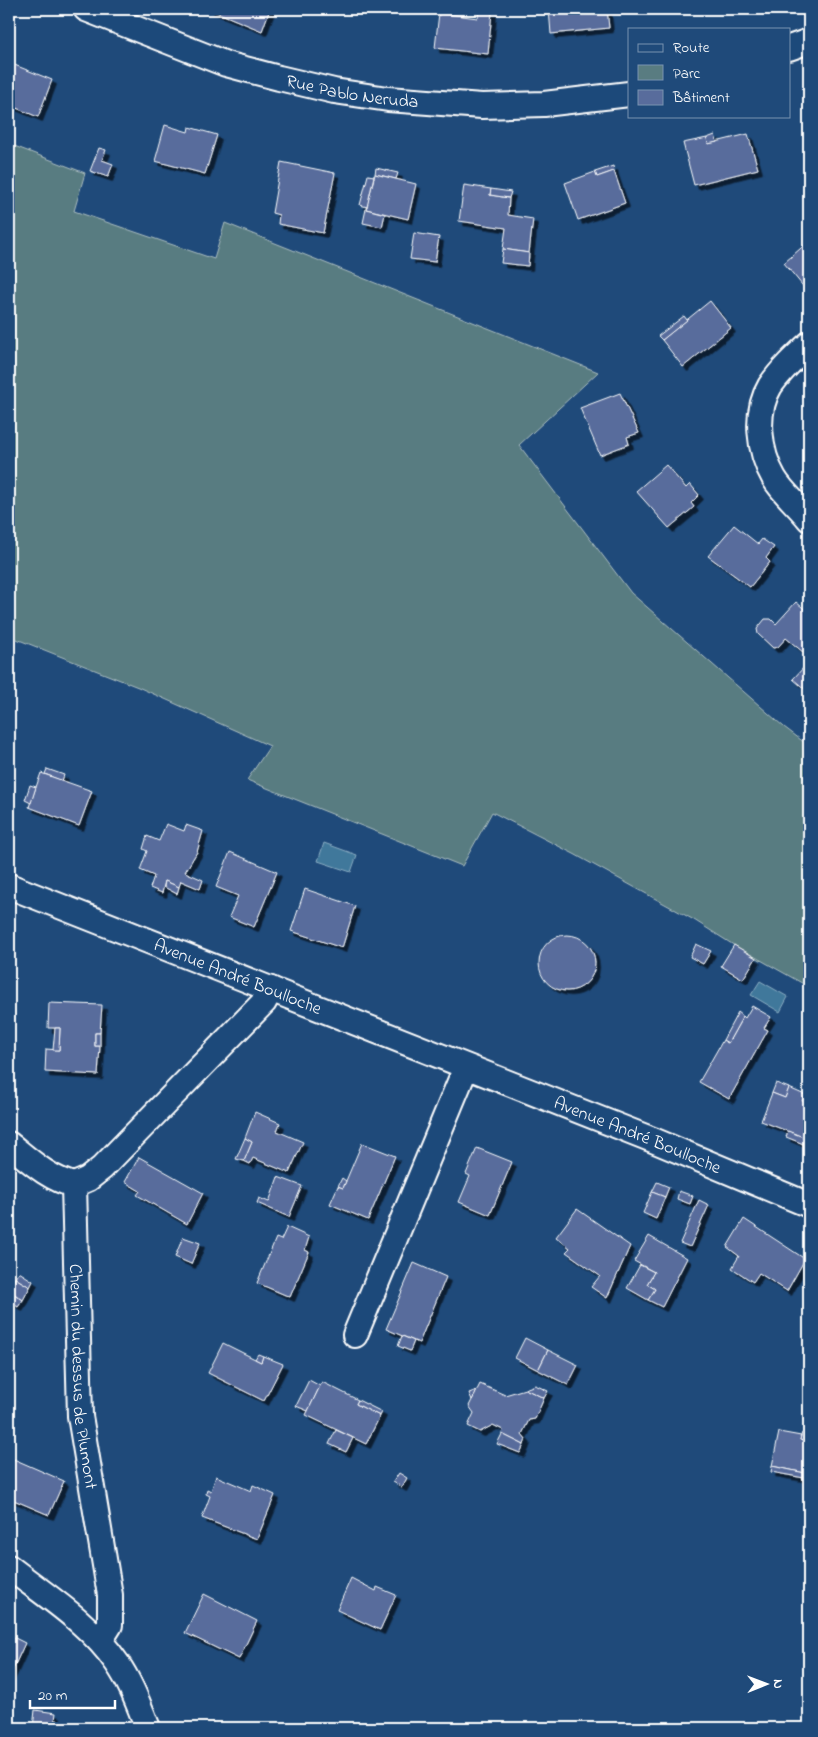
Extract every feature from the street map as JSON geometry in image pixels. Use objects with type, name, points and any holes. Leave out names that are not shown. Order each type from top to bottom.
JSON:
[{"type":"street","name":"Rue Pablo Neruda","points":[[86,9],[226,64],[334,90],[388,99],[482,106],[544,104],[628,94]]},
{"type":"street","points":[[790,48],[809,41]]},
{"type":"street","points":[[809,344],[783,370],[769,388],[759,428],[764,453],[775,478],[809,519]]},
{"type":"street","name":"Avenue André Boulloche","points":[[9,886],[809,1204]]},
{"type":"street","points":[[9,1144],[50,1176],[61,1182],[74,1185],[88,1179],[102,1168],[264,1002],[271,989]]},
{"type":"street","points":[[355,1335],[466,1067]]},
{"type":"street","name":"Chemin du dessus de Plumont","points":[[74,1185],[80,1416],[110,1595],[110,1625],[100,1641]]},
{"type":"street","points":[[9,1567],[75,1618],[100,1641],[118,1664],[132,1690],[148,1728]]},
{"type":"green space","points":[[9,144],[85,173],[74,211],[214,259],[225,223],[598,372],[519,445],[631,593],[784,727],[809,746],[809,987],[732,944],[694,920],[574,854],[492,812],[462,866],[247,780],[270,746],[138,687],[9,636]]},
{"type":"water","points":[[324,843],[357,855],[351,872],[318,861]]},
{"type":"water","points":[[760,981],[788,997],[780,1012],[751,995]]},
{"type":"building","points":[[209,9],[270,9],[262,31]]},
{"type":"building","points":[[549,9],[607,9],[609,28],[551,34]]},
{"type":"building","points":[[479,11],[492,12],[488,54],[435,48],[439,13],[478,18]]},
{"type":"building","points":[[12,64],[52,80],[38,117],[9,105],[9,71]]},
{"type":"building","points":[[165,125],[188,132],[189,127],[217,135],[205,174],[155,161]]},
{"type":"building","points":[[748,134],[758,169],[694,185],[683,143],[707,138],[708,144]]},
{"type":"building","points":[[715,135],[717,142],[708,144],[707,138]]},
{"type":"building","points":[[99,148],[106,150],[102,160],[113,164],[108,177],[90,171]]},
{"type":"building","points":[[281,162],[335,173],[323,233],[278,224],[279,215],[272,213]]},
{"type":"building","points":[[613,166],[614,171],[597,177],[595,172]]},
{"type":"building","points":[[376,168],[398,173],[396,179],[375,174]]},
{"type":"building","points":[[614,171],[625,203],[578,220],[565,183],[595,172],[597,177]]},
{"type":"building","points":[[375,174],[416,184],[408,219],[366,209]]},
{"type":"building","points":[[368,175],[374,176],[367,207],[360,205]]},
{"type":"building","points":[[464,185],[491,189],[490,195],[509,198],[508,215],[533,219],[529,253],[503,249],[506,228],[459,221]]},
{"type":"building","points":[[491,189],[511,192],[509,198],[490,195]]},
{"type":"building","points":[[366,209],[385,214],[382,227],[363,223]]},
{"type":"building","points":[[414,233],[439,237],[435,262],[410,259]]},
{"type":"building","points":[[809,241],[809,289],[807,291],[784,263]]},
{"type":"building","points":[[503,249],[529,253],[528,266],[501,263]]},
{"type":"building","points":[[710,301],[731,328],[683,367],[662,340]]},
{"type":"building","points":[[684,316],[687,320],[662,340],[658,336]]},
{"type":"building","points":[[620,393],[639,433],[627,437],[629,444],[600,455],[580,408]]},
{"type":"building","points":[[666,465],[686,488],[690,484],[699,495],[691,503],[694,507],[669,528],[636,491]]},
{"type":"building","points":[[734,525],[758,544],[762,539],[774,547],[766,558],[770,562],[750,587],[708,556]]},
{"type":"building","points":[[796,602],[809,611],[809,657],[786,638],[778,647],[773,648],[758,634],[757,629],[765,619],[771,619],[776,624]]},
{"type":"building","points":[[805,666],[809,669],[809,689],[807,691],[793,679]]},
{"type":"building","points":[[47,769],[64,775],[62,781],[45,774]]},
{"type":"building","points":[[41,773],[92,791],[79,826],[29,807]]},
{"type":"building","points":[[30,785],[36,787],[31,803],[25,800]]},
{"type":"building","points":[[166,824],[184,831],[186,825],[203,831],[197,852],[185,872],[203,880],[200,889],[181,881],[179,887],[165,881],[162,893],[150,888],[154,876],[140,870],[147,851],[143,849],[147,836],[159,841]]},
{"type":"building","points":[[230,852],[277,872],[254,927],[229,917],[238,896],[216,887]]},
{"type":"building","points":[[165,881],[179,887],[177,894],[164,887]]},
{"type":"building","points":[[305,889],[355,906],[342,948],[291,931]]},
{"type":"building","points":[[567,935],[578,937],[587,943],[593,952],[595,963],[593,974],[587,983],[578,989],[567,991],[556,989],[547,983],[541,974],[539,963],[541,952],[547,943],[556,937]]},
{"type":"building","points":[[696,944],[711,951],[703,964],[690,957]]},
{"type":"building","points":[[734,945],[756,958],[743,979],[721,966]]},
{"type":"building","points":[[49,1003],[102,1005],[100,1033],[95,1033],[95,1046],[100,1046],[98,1075],[45,1072],[46,1049],[59,1050],[60,1028],[48,1028]]},
{"type":"building","points":[[752,1006],[771,1017],[764,1028],[768,1030],[729,1099],[699,1082],[723,1040],[728,1043],[743,1016],[745,1018]]},
{"type":"building","points":[[738,1012],[743,1016],[728,1043],[723,1040]]},
{"type":"building","points":[[55,1028],[60,1028],[59,1050],[53,1050]]},
{"type":"building","points":[[95,1033],[100,1033],[100,1046],[95,1046]]},
{"type":"building","points":[[776,1083],[789,1088],[785,1098],[772,1093]]},
{"type":"building","points":[[789,1088],[805,1095],[802,1101],[809,1103],[809,1144],[806,1143],[808,1139],[761,1121],[772,1093],[785,1098]]},
{"type":"building","points":[[255,1112],[280,1123],[277,1131],[303,1142],[289,1173],[253,1158],[250,1164],[244,1161],[252,1142],[245,1138]]},
{"type":"building","points":[[788,1131],[808,1139],[806,1145],[786,1137]]},
{"type":"building","points":[[245,1138],[252,1142],[244,1161],[236,1159]]},
{"type":"building","points":[[362,1143],[395,1156],[368,1220],[330,1204],[338,1186],[343,1188]]},
{"type":"building","points":[[477,1148],[512,1162],[490,1215],[459,1202],[470,1176],[466,1174]]},
{"type":"building","points":[[139,1157],[203,1193],[187,1224],[137,1195],[140,1191],[125,1182]]},
{"type":"building","points":[[278,1177],[302,1186],[289,1217],[257,1203],[259,1198],[269,1202]]},
{"type":"building","points":[[342,1178],[346,1181],[343,1188],[338,1186]]},
{"type":"building","points":[[657,1182],[669,1187],[665,1197],[652,1192]]},
{"type":"building","points":[[679,1191],[693,1196],[690,1204],[677,1199]]},
{"type":"building","points":[[652,1192],[665,1197],[656,1219],[643,1213]]},
{"type":"building","points":[[699,1200],[709,1205],[690,1247],[680,1243]]},
{"type":"building","points":[[577,1209],[630,1246],[607,1298],[591,1287],[600,1276],[566,1252],[570,1248],[556,1237]]},
{"type":"building","points":[[744,1219],[805,1259],[787,1291],[759,1273],[753,1282],[732,1268],[739,1256],[727,1247]]},
{"type":"building","points":[[287,1227],[309,1237],[305,1250],[309,1252],[290,1297],[257,1283],[276,1238],[281,1240]]},
{"type":"building","points":[[649,1236],[687,1258],[662,1307],[648,1300],[655,1289],[647,1284],[654,1272],[634,1261]]},
{"type":"building","points":[[183,1237],[200,1243],[191,1264],[175,1257]]},
{"type":"building","points":[[414,1263],[446,1277],[419,1343],[386,1329]]},
{"type":"building","points":[[640,1265],[654,1272],[647,1284],[655,1289],[648,1300],[627,1288]]},
{"type":"building","points":[[19,1272],[33,1281],[30,1287],[15,1278]]},
{"type":"building","points":[[15,1278],[30,1287],[23,1300],[9,1290]]},
{"type":"building","points":[[14,1294],[23,1300],[18,1307],[9,1301]]},
{"type":"building","points":[[402,1336],[414,1341],[410,1351],[398,1346]]},
{"type":"building","points":[[525,1338],[548,1350],[538,1370],[515,1358]]},
{"type":"building","points":[[223,1343],[261,1362],[263,1356],[283,1364],[264,1401],[208,1373]]},
{"type":"building","points":[[548,1350],[578,1365],[568,1385],[538,1370]]},
{"type":"building","points":[[258,1354],[263,1356],[261,1362],[255,1359]]},
{"type":"building","points":[[309,1380],[320,1386],[308,1411],[296,1406]]},
{"type":"building","points":[[322,1382],[358,1400],[356,1404],[380,1416],[366,1444],[306,1415]]},
{"type":"building","points":[[480,1384],[505,1395],[525,1389],[544,1398],[535,1419],[529,1420],[522,1434],[526,1439],[524,1445],[502,1434],[503,1430],[493,1425],[480,1432],[468,1426],[474,1413],[469,1406]]},
{"type":"building","points":[[535,1385],[548,1391],[544,1398],[525,1389]]},
{"type":"building","points":[[477,1390],[475,1395],[472,1400],[469,1393]]},
{"type":"building","points":[[358,1400],[382,1412],[380,1416],[356,1404]]},
{"type":"building","points":[[336,1430],[353,1438],[346,1452],[329,1444]]},
{"type":"building","points":[[779,1432],[801,1436],[800,1440],[809,1442],[809,1479],[804,1478],[805,1473],[772,1466]]},
{"type":"building","points":[[802,1433],[809,1435],[809,1442],[800,1440]]},
{"type":"building","points":[[502,1434],[524,1445],[520,1453],[497,1444]]},
{"type":"building","points":[[9,1457],[64,1481],[49,1515],[9,1498]]},
{"type":"building","points":[[772,1466],[805,1473],[804,1478],[771,1472]]},
{"type":"building","points":[[399,1473],[407,1478],[402,1487],[393,1482]]},
{"type":"building","points":[[216,1476],[251,1491],[253,1485],[275,1495],[257,1539],[202,1518],[210,1496],[206,1494],[207,1489],[211,1491]]},
{"type":"building","points":[[351,1578],[376,1591],[377,1587],[396,1595],[380,1630],[337,1610]]},
{"type":"building","points":[[204,1594],[257,1621],[239,1659],[185,1633]]},
{"type":"building","points":[[9,1635],[25,1643],[9,1678]]},
{"type":"building","points":[[35,1710],[56,1713],[55,1720],[98,1726],[98,1728],[33,1728]]}]
